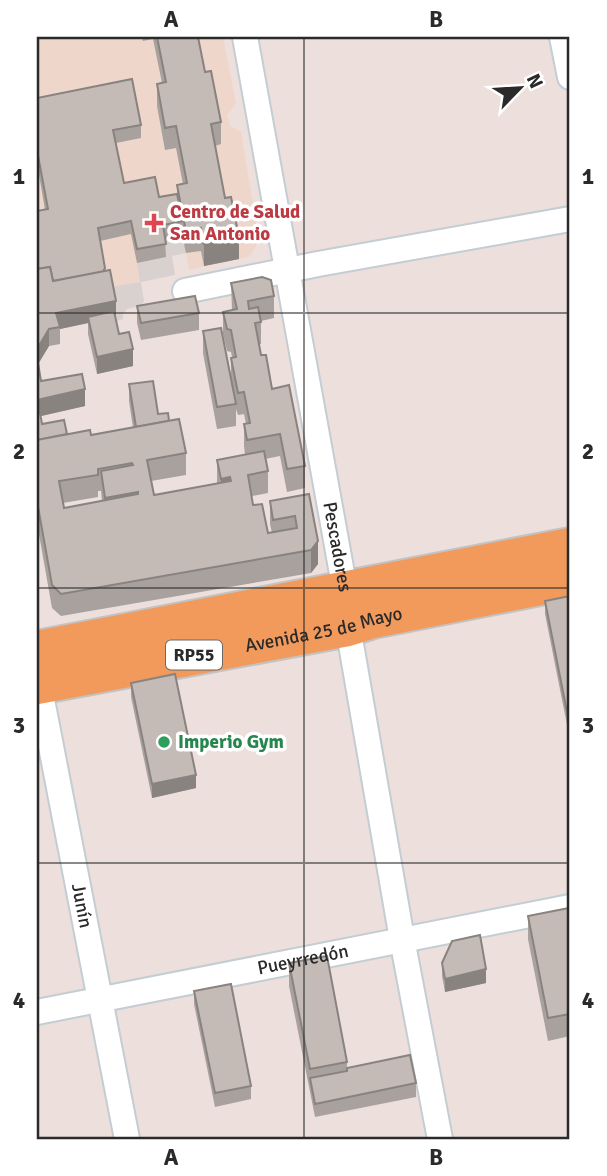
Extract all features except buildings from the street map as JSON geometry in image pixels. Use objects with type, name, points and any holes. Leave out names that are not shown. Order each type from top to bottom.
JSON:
[{"type":"main road","name":"Avenida 25 de Mayo","points":[[37,674],[347,608],[570,547]]},
{"type":"main road","name":"Avenida 25 de Mayo","points":[[347,608],[373,619],[570,580]]},
{"type":"street","name":"Pescadores","points":[[244,37],[347,608],[402,939],[440,1139]]},
{"type":"street","points":[[562,37],[570,77]]},
{"type":"street","points":[[185,291],[570,219]]},
{"type":"street","name":"Junín","points":[[37,674],[127,1139]]},
{"type":"street","name":"Pueyrredón","points":[[37,1012],[570,906]]},
{"type":"shaded area","points":[[37,37],[223,37],[236,104],[227,115],[230,126],[241,132],[259,241],[250,256],[189,270],[183,235],[124,197],[141,282],[53,298],[37,286]]},
{"type":"shaded area","points":[[183,235],[186,253],[172,256],[175,275],[141,282],[144,302],[140,306],[127,309],[123,319],[117,321],[110,287],[140,282],[137,263],[163,239]]},
{"type":"place","name":"Centro de Salud San Antonio","points":[[154,223]]},
{"type":"place","name":"Imperio Gym","points":[[164,742]]}]
